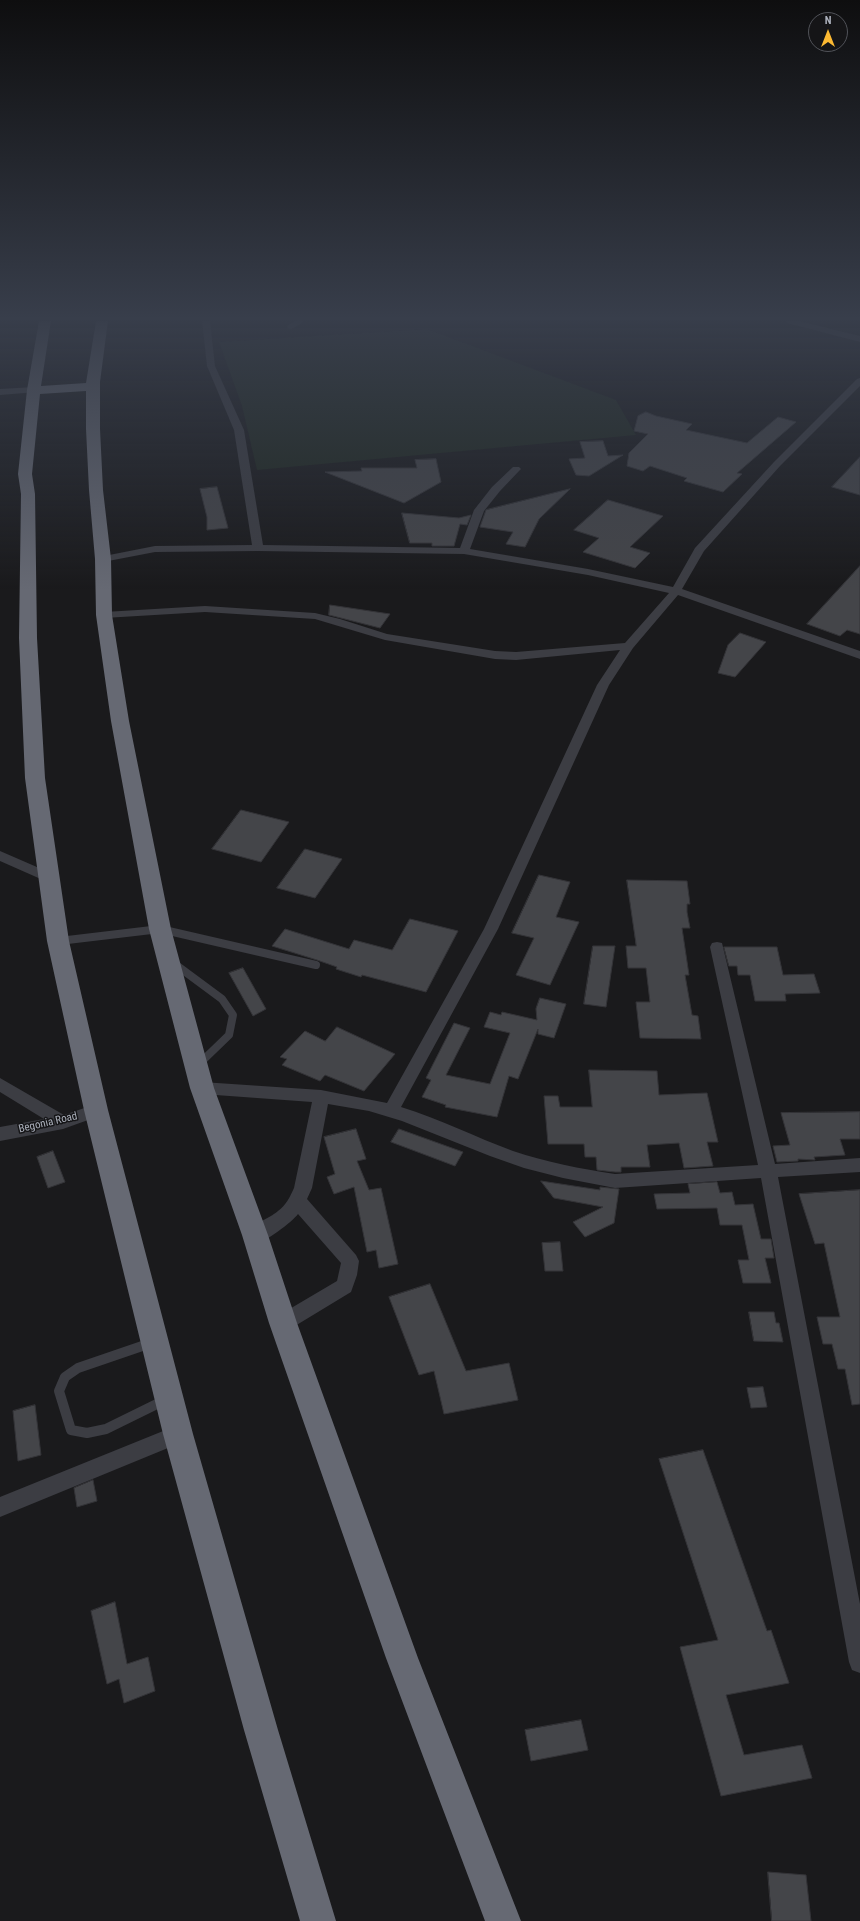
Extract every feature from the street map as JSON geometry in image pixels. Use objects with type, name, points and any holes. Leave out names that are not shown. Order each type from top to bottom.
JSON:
[{"type":"highway","points":[[32,411],[25,474],[28,494],[28,638],[35,778],[58,941],[96,1110],[178,1434],[261,1730],[318,1921]]},
{"type":"highway","points":[[93,411],[96,490],[103,559],[104,615],[120,721],[160,929],[168,959],[216,1129],[255,1234],[283,1323],[402,1658],[502,1921]]},
{"type":"street","points":[[231,411],[239,430],[252,502],[258,548]]},
{"type":"street","points":[[391,1111],[491,929],[603,685],[629,646],[676,591],[699,550],[777,464],[830,411]]},
{"type":"street","points":[[464,551],[479,510],[496,489],[516,469]]},
{"type":"street","points":[[103,559],[154,549],[258,548],[464,551],[588,572],[676,591],[860,655]]},
{"type":"street","points":[[104,615],[205,609],[315,616],[336,621],[385,637],[495,655],[516,656],[629,646]]},
{"type":"street","points":[[0,856],[48,877]]},
{"type":"street","points":[[717,947],[768,1171],[860,1662]]},
{"type":"street","points":[[200,1076],[322,1096],[391,1111],[417,1119],[511,1157],[580,1176],[614,1181],[860,1165]]},
{"type":"street","points":[[0,1084],[63,1122]]},
{"type":"street","points":[[255,1234],[289,1214],[298,1201],[303,1188],[322,1096]]},
{"type":"street","name":"Begonia Road","points":[[0,1134],[63,1122],[96,1110]]},
{"type":"street","points":[[283,1323],[344,1286],[348,1275],[350,1262],[298,1201]]},
{"type":"street","points":[[0,1507],[178,1434]]},
{"type":"lane","points":[[58,941],[160,929],[316,965]]},
{"type":"lane","points":[[168,959],[222,999],[233,1015],[229,1035],[200,1076]]},
{"type":"lane","points":[[155,1342],[78,1368],[65,1377],[59,1391],[71,1430],[87,1433],[106,1429],[169,1398]]},
{"type":"shaded area","points":[[243,411],[622,411],[636,435],[257,470]]},
{"type":"building","points":[[646,412],[656,416],[692,424],[686,430],[747,443],[778,417],[796,422],[737,473],[742,474],[723,492],[684,481],[687,478],[650,466],[643,471],[627,466],[629,453],[648,434],[634,431],[638,416]]},
{"type":"building","points":[[603,441],[608,456],[623,455],[589,476],[576,475],[569,459],[585,458],[580,442]]},
{"type":"building","points":[[860,457],[860,495],[832,487]]},
{"type":"building","points":[[436,459],[441,482],[404,503],[325,472],[362,471],[361,468],[417,468],[415,460]]},
{"type":"building","points":[[217,487],[228,528],[207,530],[207,517],[200,489]]},
{"type":"building","points":[[570,489],[539,519],[525,547],[506,544],[513,532],[480,527],[486,510]]},
{"type":"building","points":[[608,500],[663,516],[630,547],[650,553],[635,568],[583,552],[599,538],[574,530]]},
{"type":"building","points":[[402,513],[459,518],[471,515],[467,525],[460,524],[454,546],[432,546],[432,543],[410,543]]},
{"type":"building","points":[[860,566],[860,634],[847,630],[840,636],[807,624]]},
{"type":"building","points":[[330,605],[390,614],[380,628],[329,615]]},
{"type":"building","points":[[740,633],[766,642],[735,677],[718,673],[728,645]]},
{"type":"building","points":[[241,810],[289,822],[261,862],[212,849]]},
{"type":"building","points":[[305,849],[342,859],[315,898],[277,888]]},
{"type":"building","points":[[539,875],[570,882],[556,917],[579,922],[550,985],[516,975],[534,938],[512,933]]},
{"type":"building","points":[[627,880],[687,881],[690,904],[687,904],[687,912],[690,928],[682,928],[689,975],[685,975],[692,1015],[698,1016],[701,1039],[640,1038],[636,1002],[650,1002],[646,968],[628,968],[626,946],[636,946]]},
{"type":"building","points":[[410,919],[458,931],[426,992],[362,975],[361,977],[336,969],[337,967],[317,960],[272,946],[285,929],[349,949],[354,940],[392,950]]},
{"type":"building","points":[[593,946],[615,946],[606,1007],[584,1004]]},
{"type":"building","points":[[724,947],[777,947],[783,975],[814,974],[820,993],[785,994],[786,1001],[755,1001],[750,975],[738,975],[737,966],[729,966]]},
{"type":"building","points":[[243,968],[266,1009],[253,1016],[229,973]]},
{"type":"building","points":[[540,998],[566,1004],[554,1038],[538,1034],[538,1029],[518,1079],[509,1076],[497,1117],[445,1107],[446,1105],[422,1097],[431,1080],[426,1078],[454,1023],[470,1028],[446,1075],[490,1084],[510,1033],[484,1027],[490,1012],[501,1015],[502,1012],[537,1020],[536,1009]]},
{"type":"building","points":[[337,1027],[395,1054],[364,1091],[325,1075],[320,1081],[282,1065],[287,1059],[280,1057],[305,1031],[325,1041]]},
{"type":"building","points":[[589,1070],[657,1071],[659,1095],[707,1093],[718,1142],[707,1142],[713,1166],[684,1168],[679,1143],[647,1145],[650,1167],[621,1167],[621,1172],[597,1170],[596,1157],[585,1157],[584,1144],[548,1144],[544,1096],[558,1096],[560,1107],[592,1107]]},
{"type":"building","points":[[860,1112],[860,1139],[840,1139],[845,1155],[814,1157],[815,1160],[798,1159],[798,1161],[777,1162],[773,1146],[790,1145],[781,1113]]},
{"type":"building","points":[[356,1129],[366,1159],[357,1161],[369,1190],[381,1188],[398,1264],[379,1268],[376,1250],[367,1252],[354,1187],[334,1194],[327,1177],[335,1174],[324,1137]]},
{"type":"building","points":[[399,1129],[463,1152],[455,1166],[391,1142]]},
{"type":"building","points":[[53,1151],[65,1182],[48,1188],[37,1157]]},
{"type":"building","points":[[541,1181],[600,1190],[600,1187],[619,1189],[614,1223],[585,1237],[573,1222],[603,1207],[554,1198]]},
{"type":"building","points":[[717,1182],[720,1193],[732,1192],[735,1205],[753,1204],[761,1239],[771,1239],[774,1258],[765,1258],[771,1283],[743,1283],[738,1260],[749,1260],[742,1225],[720,1225],[717,1208],[657,1209],[654,1194],[690,1193],[688,1184]]},
{"type":"building","points":[[860,1190],[860,1404],[852,1405],[845,1369],[838,1369],[832,1344],[823,1344],[817,1317],[840,1317],[824,1243],[815,1244],[799,1194]]},
{"type":"building","points":[[560,1242],[563,1271],[545,1271],[542,1243]]},
{"type":"building","points":[[430,1284],[466,1371],[509,1363],[518,1400],[444,1414],[434,1371],[419,1375],[389,1297]]},
{"type":"building","points":[[749,1312],[774,1312],[776,1323],[779,1323],[783,1342],[754,1341]]},
{"type":"building","points":[[763,1387],[767,1407],[751,1408],[747,1388]]},
{"type":"building","points":[[35,1405],[41,1455],[18,1461],[13,1411]]},
{"type":"building","points":[[703,1450],[767,1631],[771,1630],[789,1683],[726,1695],[744,1755],[802,1745],[812,1778],[721,1796],[680,1647],[718,1640],[659,1459]]},
{"type":"building","points":[[93,1480],[97,1501],[77,1507],[74,1488]]},
{"type":"building","points":[[115,1602],[127,1664],[148,1657],[155,1691],[124,1703],[119,1679],[107,1684],[91,1611]]},
{"type":"building","points":[[581,1720],[588,1750],[531,1761],[525,1730]]},
{"type":"building","points":[[768,1872],[806,1875],[811,1921],[772,1921]]}]
